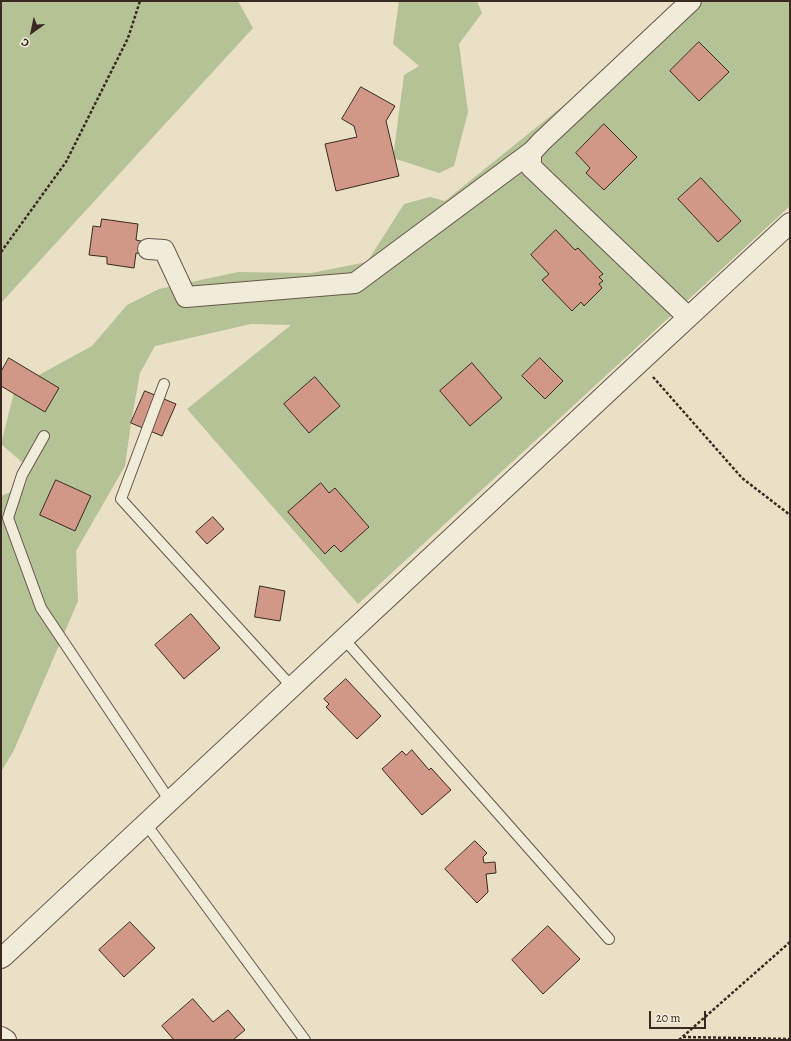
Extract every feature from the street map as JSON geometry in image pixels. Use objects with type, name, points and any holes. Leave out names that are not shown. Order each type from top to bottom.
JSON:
[{"type":"street","points":[[688,317],[531,167],[531,153],[691,1]]},
{"type":"street","points":[[148,249],[164,250],[186,297],[355,283],[534,150]]},
{"type":"street","points":[[1,958],[790,223]]},
{"type":"street","points":[[1,1037],[6,1040]]},
{"type":"lane","points":[[164,384],[121,499],[292,687]]},
{"type":"lane","points":[[44,436],[22,475],[8,518],[41,608],[170,801]]},
{"type":"lane","points":[[344,639],[610,939]]},
{"type":"lane","points":[[146,824],[305,1040]]},
{"type":"path","points":[[1,252],[66,162],[128,38],[140,1]]},
{"type":"path","points":[[640,362],[742,478],[790,515]]},
{"type":"path","points":[[679,1040],[790,942]]},
{"type":"path","points":[[683,1037],[790,1039]]},
{"type":"green space","points":[[1,1],[238,1],[253,28],[1,303]]},
{"type":"green space","points":[[399,1],[477,1],[482,13],[459,44],[468,112],[454,166],[439,173],[393,158],[404,75],[419,66],[393,44]]},
{"type":"green space","points":[[693,1],[790,1],[790,206],[358,604],[187,409],[291,325],[251,324],[155,346],[140,373],[125,466],[76,551],[78,601],[14,750],[1,772],[1,496],[25,486],[30,469],[1,444],[15,388],[92,346],[127,305],[159,289],[238,272],[311,273],[367,262],[404,204],[430,197],[445,201]]},
{"type":"building","points":[[699,42],[729,72],[699,101],[670,71]]},
{"type":"building","points":[[361,87],[395,106],[386,121],[399,176],[336,191],[325,144],[357,137],[354,126],[342,119]]},
{"type":"building","points":[[604,124],[637,157],[604,190],[586,173],[590,168],[576,153]]},
{"type":"building","points":[[701,178],[741,221],[718,242],[678,199]]},
{"type":"building","points":[[102,219],[138,224],[136,240],[145,242],[144,254],[136,253],[134,268],[107,264],[107,257],[89,255],[93,226],[100,227]]},
{"type":"building","points":[[556,230],[575,250],[578,248],[603,274],[599,277],[603,281],[599,284],[602,288],[584,306],[581,302],[572,311],[542,280],[549,274],[531,255]]},
{"type":"building","points":[[9,358],[59,388],[45,412],[1,386],[1,372]]},
{"type":"building","points":[[540,358],[563,381],[545,399],[522,376]]},
{"type":"building","points":[[472,363],[502,398],[470,426],[440,391]]},
{"type":"building","points":[[315,377],[340,406],[309,433],[284,404]]},
{"type":"building","points":[[145,391],[176,404],[162,436],[131,423]]},
{"type":"building","points":[[56,480],[91,496],[75,531],[40,515]]},
{"type":"building","points":[[321,483],[329,493],[335,488],[369,527],[341,552],[334,545],[325,554],[288,512]]},
{"type":"building","points":[[213,517],[224,529],[207,544],[196,532]]},
{"type":"building","points":[[260,586],[285,591],[280,621],[255,617]]},
{"type":"building","points":[[191,614],[220,648],[184,679],[155,645]]},
{"type":"building","points":[[346,679],[381,716],[357,739],[326,707],[329,704],[324,699]]},
{"type":"building","points":[[412,750],[429,770],[431,768],[451,790],[422,815],[382,769],[402,751],[406,755]]},
{"type":"building","points":[[475,841],[487,853],[483,857],[484,863],[495,862],[496,873],[486,874],[488,892],[477,903],[445,869]]},
{"type":"building","points":[[130,922],[155,948],[124,977],[99,950]]},
{"type":"building","points":[[548,926],[580,959],[543,994],[512,960]]},
{"type":"building","points":[[193,999],[213,1022],[228,1010],[245,1030],[233,1040],[174,1040],[162,1026]]}]
